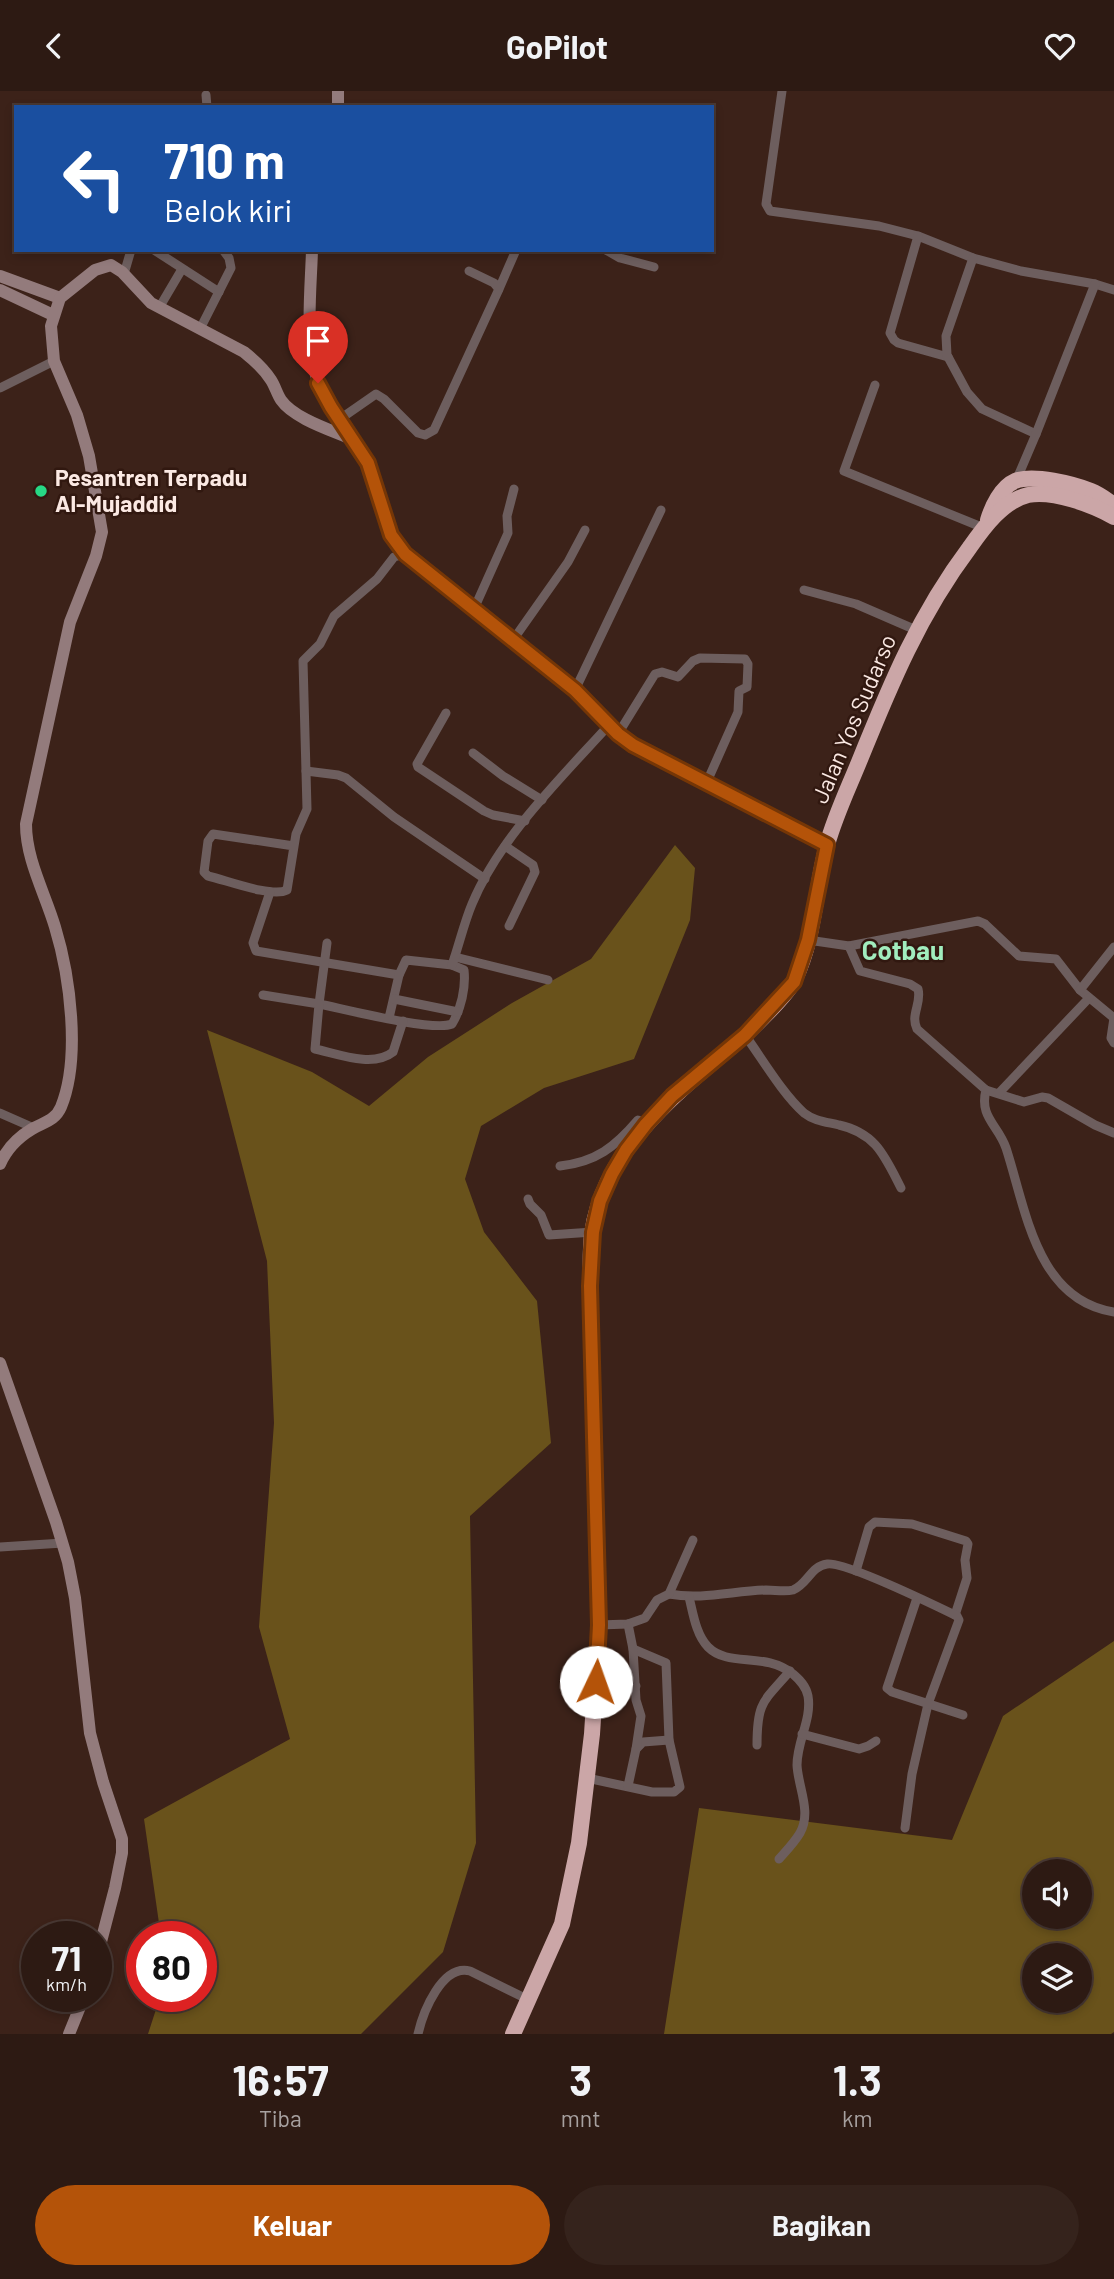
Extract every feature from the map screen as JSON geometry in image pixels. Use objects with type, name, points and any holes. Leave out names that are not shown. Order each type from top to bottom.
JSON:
[{"type":"highway","name":"Jalan Yos Sudarso","points":[[986,525],[1001,493],[1016,481]]},
{"type":"highway","points":[[1016,481],[1057,481],[1093,491],[1114,505]]},
{"type":"highway","name":"Jalan Yos Sudarso","points":[[513,2034],[562,1924],[579,1843],[587,1778],[599,1625],[590,1286],[593,1232],[600,1201],[612,1174],[646,1124],[672,1096],[745,1035],[794,982],[808,940],[827,845],[882,704],[916,631],[947,578],[986,525],[1016,500],[1029,495],[1067,498],[1096,507],[1114,517]]},
{"type":"street","points":[[782,91],[766,204],[770,211],[879,226],[918,236],[974,258],[1021,271],[1114,290]]},
{"type":"street","points":[[206,95],[207,105]]},
{"type":"street","points":[[918,236],[890,333],[898,343],[948,357]]},
{"type":"street","points":[[124,274],[130,252]]},
{"type":"street","points":[[157,252],[219,292]]},
{"type":"street","points":[[200,329],[231,268],[224,252]]},
{"type":"street","points":[[312,252],[312,354],[318,383],[368,463],[391,535],[405,554],[575,690],[633,745],[827,845]]},
{"type":"street","points":[[340,419],[376,394],[418,433],[430,433],[515,252]]},
{"type":"street","points":[[610,252],[620,258],[654,267]]},
{"type":"street","points":[[974,258],[946,336],[948,357],[967,392],[982,409],[1036,434]]},
{"type":"street","points":[[0,1164],[10,1146],[34,1128],[53,1119],[60,1108],[66,1090],[72,1023],[60,947],[26,840],[26,824],[70,622],[96,556],[102,532],[86,446],[77,415],[54,361],[51,340],[53,315],[60,297],[95,270],[111,265],[159,308],[244,352],[254,360],[292,411],[354,440]]},
{"type":"street","points":[[159,308],[182,268]]},
{"type":"street","points":[[469,271],[494,283],[499,289]]},
{"type":"street","points":[[0,276],[60,297]]},
{"type":"street","points":[[1016,481],[1095,284]]},
{"type":"street","points":[[0,290],[53,315]]},
{"type":"street","points":[[0,388],[54,361]]},
{"type":"street","points":[[875,385],[844,471],[986,525]]},
{"type":"street","points":[[315,423],[331,407]]},
{"type":"street","points":[[474,609],[508,533],[507,516],[514,489]]},
{"type":"street","points":[[575,690],[662,510]]},
{"type":"street","points":[[513,640],[568,562],[585,530]]},
{"type":"street","points":[[294,846],[213,834],[210,836],[204,872],[270,892],[284,893],[287,890],[296,834],[307,809],[303,661],[320,644],[334,616],[377,579],[394,557],[405,554]]},
{"type":"street","points":[[804,590],[856,604],[916,631]]},
{"type":"street","points":[[453,961],[472,904],[505,846],[542,800],[614,729],[655,674],[662,672],[678,677],[693,661],[700,658],[745,659],[748,664],[747,687],[739,691],[738,712],[706,783]]},
{"type":"street","points":[[446,713],[417,764],[418,767],[484,811],[525,821]]},
{"type":"street","points":[[473,753],[503,776],[542,800]]},
{"type":"street","points":[[306,771],[346,778],[394,817],[485,879]]},
{"type":"street","points":[[505,846],[533,865],[535,871],[509,926]]},
{"type":"street","points":[[270,892],[253,943],[254,948],[261,952],[399,975]]},
{"type":"street","points":[[808,940],[849,946],[978,921],[985,924],[1019,956],[1056,959],[1080,990],[1114,1018],[1111,1038],[1114,1043]]},
{"type":"street","points":[[327,943],[315,1049],[378,1059],[393,1052],[404,1021]]},
{"type":"street","points":[[849,946],[860,971],[910,984],[918,989],[920,996],[914,1018],[917,1029],[986,1090],[1024,1102],[1048,1098],[1114,1133]]},
{"type":"street","points":[[1080,990],[1114,947]]},
{"type":"street","points":[[389,1018],[399,975],[406,960],[453,961],[548,981]]},
{"type":"street","points":[[263,995],[404,1021],[449,1026],[458,1012],[465,973],[463,968],[453,961]]},
{"type":"street","points":[[999,1093],[1089,998]]},
{"type":"street","points":[[394,999],[458,1012]]},
{"type":"street","points":[[745,1035],[804,1112],[818,1121],[852,1128],[870,1139],[884,1154],[901,1188]]},
{"type":"street","points":[[986,1090],[983,1105],[1005,1146],[1039,1252],[1074,1296],[1090,1307],[1114,1312]]},
{"type":"street","points":[[0,1113],[34,1128]]},
{"type":"street","points":[[560,1166],[581,1164],[596,1157],[622,1139],[638,1120],[646,1124]]},
{"type":"street","points":[[528,1199],[541,1215],[549,1235],[593,1232]]},
{"type":"street","points":[[0,1363],[63,1543],[75,1598],[86,1707],[93,1747],[123,1844],[107,1921]]},
{"type":"street","points":[[856,1571],[869,1527],[875,1522],[912,1524],[966,1541],[967,1578],[955,1615]]},
{"type":"street","points":[[669,1594],[693,1540]]},
{"type":"street","points":[[0,1547],[63,1543]]},
{"type":"street","points":[[599,1625],[628,1624],[645,1618],[657,1600],[669,1594],[689,1597],[791,1590],[799,1586],[815,1569],[826,1564],[856,1571],[955,1615],[959,1620],[928,1704],[912,1775],[905,1828]]},
{"type":"street","points":[[689,1597],[701,1638],[715,1653],[734,1659],[768,1661],[790,1671],[799,1678],[807,1691],[808,1707],[799,1743],[798,1771],[805,1819],[801,1832],[779,1859]]},
{"type":"street","points":[[917,1598],[887,1688],[892,1692],[964,1715]]},
{"type":"street","points":[[628,1624],[633,1649],[636,1700],[641,1716],[628,1786]]},
{"type":"street","points":[[587,1778],[652,1792],[674,1792],[679,1789],[680,1783],[669,1740],[665,1695],[666,1663],[633,1649]]},
{"type":"street","points":[[757,1745],[759,1710],[762,1703],[790,1671]]},
{"type":"street","points":[[596,1682],[636,1686]]},
{"type":"street","points":[[802,1734],[859,1749],[876,1741]]},
{"type":"street","points":[[636,1749],[643,1742],[669,1740]]},
{"type":"street","points":[[418,2034],[424,2014],[435,1994],[455,1971],[470,1971],[529,2000]]},
{"type":"street","points":[[69,2034],[78,2012]]},
{"type":"shaded area","points":[[675,845],[695,868],[690,920],[634,1059],[544,1088],[481,1126],[465,1179],[484,1232],[537,1301],[551,1443],[470,1516],[476,1843],[443,1952],[361,2034],[148,2034],[155,2012],[217,2012],[217,1921],[159,1921],[144,1819],[290,1739],[259,1627],[274,1423],[267,1261],[207,1030],[312,1072],[369,1106],[428,1057],[512,1003],[591,959]]},
{"type":"shaded area","points":[[1114,1641],[1114,2032],[664,2034],[699,1808],[952,1840],[1003,1716]]},
{"type":"place","name":"Pesantren Terpadu Al-Mujaddid","points":[[41,491]]},
{"type":"district","name":"Cotbau","points":[[903,951]]},
{"type":"route","points":[[318,383],[368,463],[391,535],[405,554],[575,690],[618,734],[633,745],[827,845],[808,940],[794,982],[745,1035],[672,1096],[646,1124],[626,1150],[600,1201],[593,1232],[590,1286],[599,1625],[596,1682]]}]
